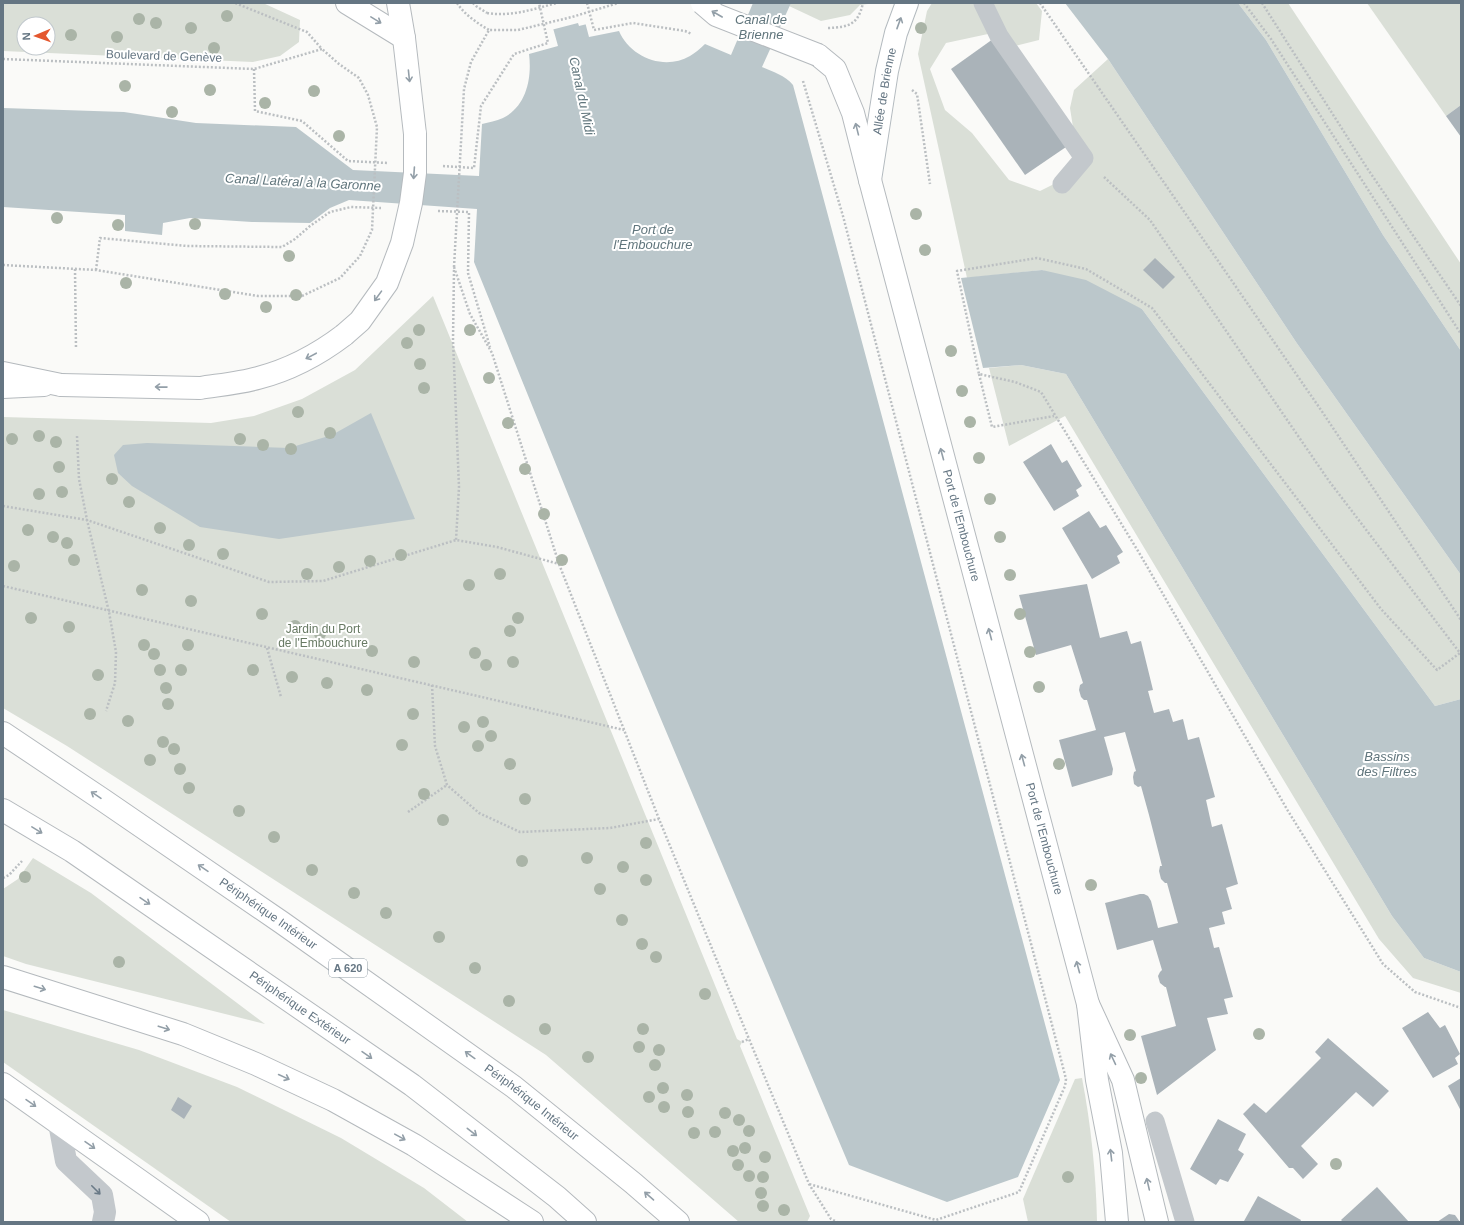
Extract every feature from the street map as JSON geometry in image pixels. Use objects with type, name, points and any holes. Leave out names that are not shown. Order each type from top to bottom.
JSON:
[{"type":"main road","points":[[347,3],[404,38]]},
{"type":"main road","points":[[3,387],[61,384],[200,388],[258,378],[291,367],[327,348],[360,321],[387,283],[402,243],[411,203],[415,173],[415,134],[404,38],[398,3]]},
{"type":"main road","name":"Port de l'Embouchure","points":[[702,3],[716,14],[818,55],[835,69],[853,113],[1088,1004]]},
{"type":"main road","name":"Allée de Brienne","points":[[870,180],[887,71],[896,33],[906,3]]},
{"type":"main road","points":[[3,373],[61,384]]},
{"type":"main road","name":"Périphérique Intérieur","points":[[3,733],[282,922],[514,1086],[633,1183],[678,1222]]},
{"type":"main road","name":"Périphérique Extérieur","points":[[3,810],[72,851],[412,1085],[557,1198],[584,1222]]},
{"type":"main road","points":[[3,977],[183,1034],[256,1064],[333,1100],[414,1145],[532,1222]]},
{"type":"main road","points":[[1088,1004],[1097,1080],[1111,1153],[1117,1222]]},
{"type":"main road","points":[[1088,1004],[1123,1080],[1157,1222]]},
{"type":"main road","points":[[3,1084],[198,1222]]},
{"type":"street","points":[[58,1123],[66,1161],[102,1195],[105,1212],[103,1222]]},
{"type":"lane","points":[[983,3],[999,36],[1084,158],[1062,184]]},
{"type":"lane","points":[[1155,1121],[1185,1222]]},
{"type":"path","points":[[3,265],[96,270],[258,296],[302,296],[340,278],[360,256],[372,230],[377,127],[368,95],[359,78],[339,64],[322,49],[307,32],[235,3]]},
{"type":"path","points":[[457,3],[461,9],[475,22],[489,30],[518,30],[572,17],[618,3]]},
{"type":"path","points":[[473,3],[487,13],[501,15],[518,13],[557,3]]},
{"type":"path","points":[[587,3],[594,30],[633,23],[685,31],[692,34]]},
{"type":"path","points":[[827,28],[847,27],[861,15],[863,3]]},
{"type":"path","points":[[1040,3],[1321,410],[1461,620]]},
{"type":"path","points":[[1244,3],[1271,39],[1461,334]]},
{"type":"path","points":[[1262,3],[1368,168],[1461,306]]},
{"type":"path","points":[[456,540],[459,487],[453,340],[454,267],[464,89],[470,62],[489,30]]},
{"type":"path","name":"Boulevard de Genève","points":[[3,58],[254,69],[322,49]]},
{"type":"path","points":[[254,69],[255,111]]},
{"type":"path","points":[[887,71],[918,94],[930,184]]},
{"type":"path","points":[[798,78],[804,81],[843,216],[1066,1079],[1065,1086],[1019,1192],[936,1220],[810,1184]]},
{"type":"path","points":[[1054,416],[992,428],[957,271],[1037,258],[1086,269],[1152,308],[1381,609],[1438,670],[1460,653],[1329,481],[1150,220],[1084,158]]},
{"type":"path","points":[[96,270],[100,238],[187,246],[282,247],[296,239],[310,226],[330,212],[351,206],[382,208]]},
{"type":"path","points":[[437,211],[469,212],[468,273],[492,353],[560,564],[659,819],[810,1184],[831,1219],[837,1222]]},
{"type":"path","points":[[454,267],[470,314],[492,353]]},
{"type":"path","points":[[75,269],[76,349]]},
{"type":"path","points":[[979,374],[1015,382],[1041,392],[1054,416],[1141,556],[1288,812],[1383,964],[1415,992],[1461,1008]]},
{"type":"path","points":[[77,436],[79,479],[87,520],[109,612],[116,652],[115,683],[106,711]]},
{"type":"path","points":[[3,506],[87,520],[269,582],[323,581],[456,540],[497,547],[560,564]]},
{"type":"path","points":[[3,586],[109,612],[624,730]]},
{"type":"path","points":[[266,647],[281,697]]},
{"type":"path","points":[[432,685],[436,746],[447,785],[479,813],[520,832],[610,828],[659,819]]},
{"type":"path","points":[[408,812],[447,785]]},
{"type":"path","points":[[3,878],[9,875],[22,861]]},
{"type":"path","points":[[742,1042],[749,1039]]},
{"type":"green space","points":[[3,3],[263,3],[300,20],[299,42],[280,56],[253,62],[56,53],[56,16],[16,16],[16,52],[3,51]]},
{"type":"green space","points":[[791,3],[876,3],[860,5],[850,15],[821,21],[789,6]]},
{"type":"green space","points":[[932,3],[1036,3],[1042,11],[1039,40],[1015,46],[988,34],[946,43],[930,69],[945,110],[972,133],[1009,180],[1040,191],[1060,181],[1077,153],[1070,108],[1074,90],[1108,59],[1296,342],[1461,575],[1461,699],[1435,706],[1142,309],[1042,270],[967,278],[918,54],[927,11]]},
{"type":"green space","points":[[1238,3],[1288,3],[1461,264],[1461,351],[1383,235],[1266,40]]},
{"type":"green space","points":[[1367,3],[1461,3],[1461,105],[1446,116]]},
{"type":"green space","name":"Jardin du Port de l'Embouchure","points":[[433,296],[737,1039],[742,1042],[740,1046],[810,1216],[807,1222],[739,1222],[546,1055],[67,746],[3,708],[3,417],[211,423],[254,416],[302,399],[355,370]]},
{"type":"green space","points":[[1021,365],[1066,374],[1392,916],[1424,958],[1461,972],[1461,993],[1413,978],[1379,939],[1065,416],[1009,446],[989,368]]},
{"type":"green space","points":[[33,858],[91,893],[265,1024],[26,964],[3,956],[3,889],[18,879]]},
{"type":"green space","points":[[3,1010],[139,1050],[237,1087],[341,1138],[424,1188],[468,1222],[231,1222],[3,1062]]},
{"type":"green space","points":[[1082,1078],[1088,1114],[1096,1186],[1097,1222],[1028,1222],[1023,1199],[1075,1079]]},
{"type":"water","name":"Port de l'Embouchure","points":[[546,3],[580,3],[589,37],[619,31],[624,40],[639,54],[659,62],[669,62],[690,56],[705,44],[731,55],[753,3],[791,3],[762,67],[783,76],[793,85],[1060,1080],[1018,1177],[947,1202],[849,1165],[617,615],[474,262],[477,209],[349,200],[330,208],[310,223],[252,222],[190,218],[163,223],[162,235],[125,231],[125,215],[3,207],[3,108],[124,112],[196,123],[296,127],[353,170],[479,176],[482,124],[503,118],[511,113],[523,99],[530,72],[529,54],[558,46]]},
{"type":"water","points":[[1065,3],[1238,3],[1266,40],[1383,235],[1461,351],[1461,575],[1296,342],[1108,59]]},
{"type":"water","name":"Bassins des Filtres","points":[[1042,270],[1086,280],[1142,309],[1435,706],[1461,699],[1461,972],[1424,958],[1392,916],[1066,374],[1021,365],[983,368],[961,278]]},
{"type":"water","points":[[371,413],[415,519],[279,539],[200,527],[132,486],[118,473],[114,455],[123,445],[147,443],[289,448],[332,435]]},
{"type":"pier","points":[[544,3],[582,3],[587,24],[579,26],[578,23],[551,30]]},
{"type":"building","points":[[993,39],[1066,147],[1025,175],[951,69]]},
{"type":"building","points":[[1461,105],[1461,137],[1446,116]]},
{"type":"building","points":[[1155,258],[1175,277],[1163,289],[1143,270]]},
{"type":"building","points":[[1051,444],[1062,463],[1067,460],[1082,486],[1076,490],[1079,496],[1054,511],[1023,462]]},
{"type":"building","points":[[1089,511],[1100,528],[1106,525],[1123,552],[1117,556],[1120,563],[1092,579],[1062,528]]},
{"type":"building","points":[[1087,584],[1100,638],[1127,631],[1131,644],[1141,641],[1153,690],[1148,691],[1154,713],[1169,709],[1173,722],[1183,719],[1188,740],[1199,737],[1215,797],[1206,800],[1212,827],[1222,824],[1238,884],[1226,888],[1232,909],[1222,912],[1225,924],[1209,928],[1214,948],[1219,947],[1233,997],[1224,999],[1228,1014],[1207,1018],[1216,1050],[1157,1095],[1141,1036],[1176,1026],[1166,987],[1160,983],[1158,976],[1162,970],[1153,940],[1117,950],[1105,903],[1144,894],[1148,896],[1151,901],[1158,928],[1178,923],[1167,883],[1161,879],[1159,871],[1160,866],[1162,866],[1141,786],[1138,787],[1134,784],[1133,777],[1134,772],[1136,771],[1125,732],[1104,737],[1113,769],[1112,775],[1072,787],[1059,740],[1096,730],[1087,700],[1084,700],[1081,697],[1079,690],[1080,685],[1083,683],[1071,645],[1036,655],[1019,595]]},
{"type":"building","points":[[1428,1012],[1440,1028],[1445,1025],[1460,1054],[1455,1058],[1458,1064],[1433,1078],[1402,1028]]},
{"type":"building","points":[[1328,1038],[1389,1091],[1373,1107],[1356,1092],[1301,1146],[1318,1164],[1303,1179],[1293,1168],[1289,1168],[1243,1114],[1254,1103],[1266,1113],[1321,1058],[1315,1052]]},
{"type":"building","points":[[1461,1078],[1461,1111],[1448,1086]]},
{"type":"building","points":[[178,1097],[192,1106],[184,1119],[171,1110]]},
{"type":"building","points":[[1218,1119],[1246,1134],[1238,1150],[1244,1154],[1228,1182],[1220,1179],[1216,1185],[1190,1169]]},
{"type":"building","points":[[1377,1187],[1409,1222],[1343,1222],[1341,1220]]},
{"type":"building","points":[[1258,1196],[1301,1220],[1300,1222],[1244,1221]]},
{"type":"building","points":[[1449,1214],[1455,1215],[1460,1222],[1437,1222]]},
{"type":"water label","name":"Canal de Brienne","points":[[761,26]]},
{"type":"water label","name":"Canal du Midi","points":[[582,96]]},
{"type":"water label","name":"Canal Latéral à la Garonne","points":[[303,182]]}]
